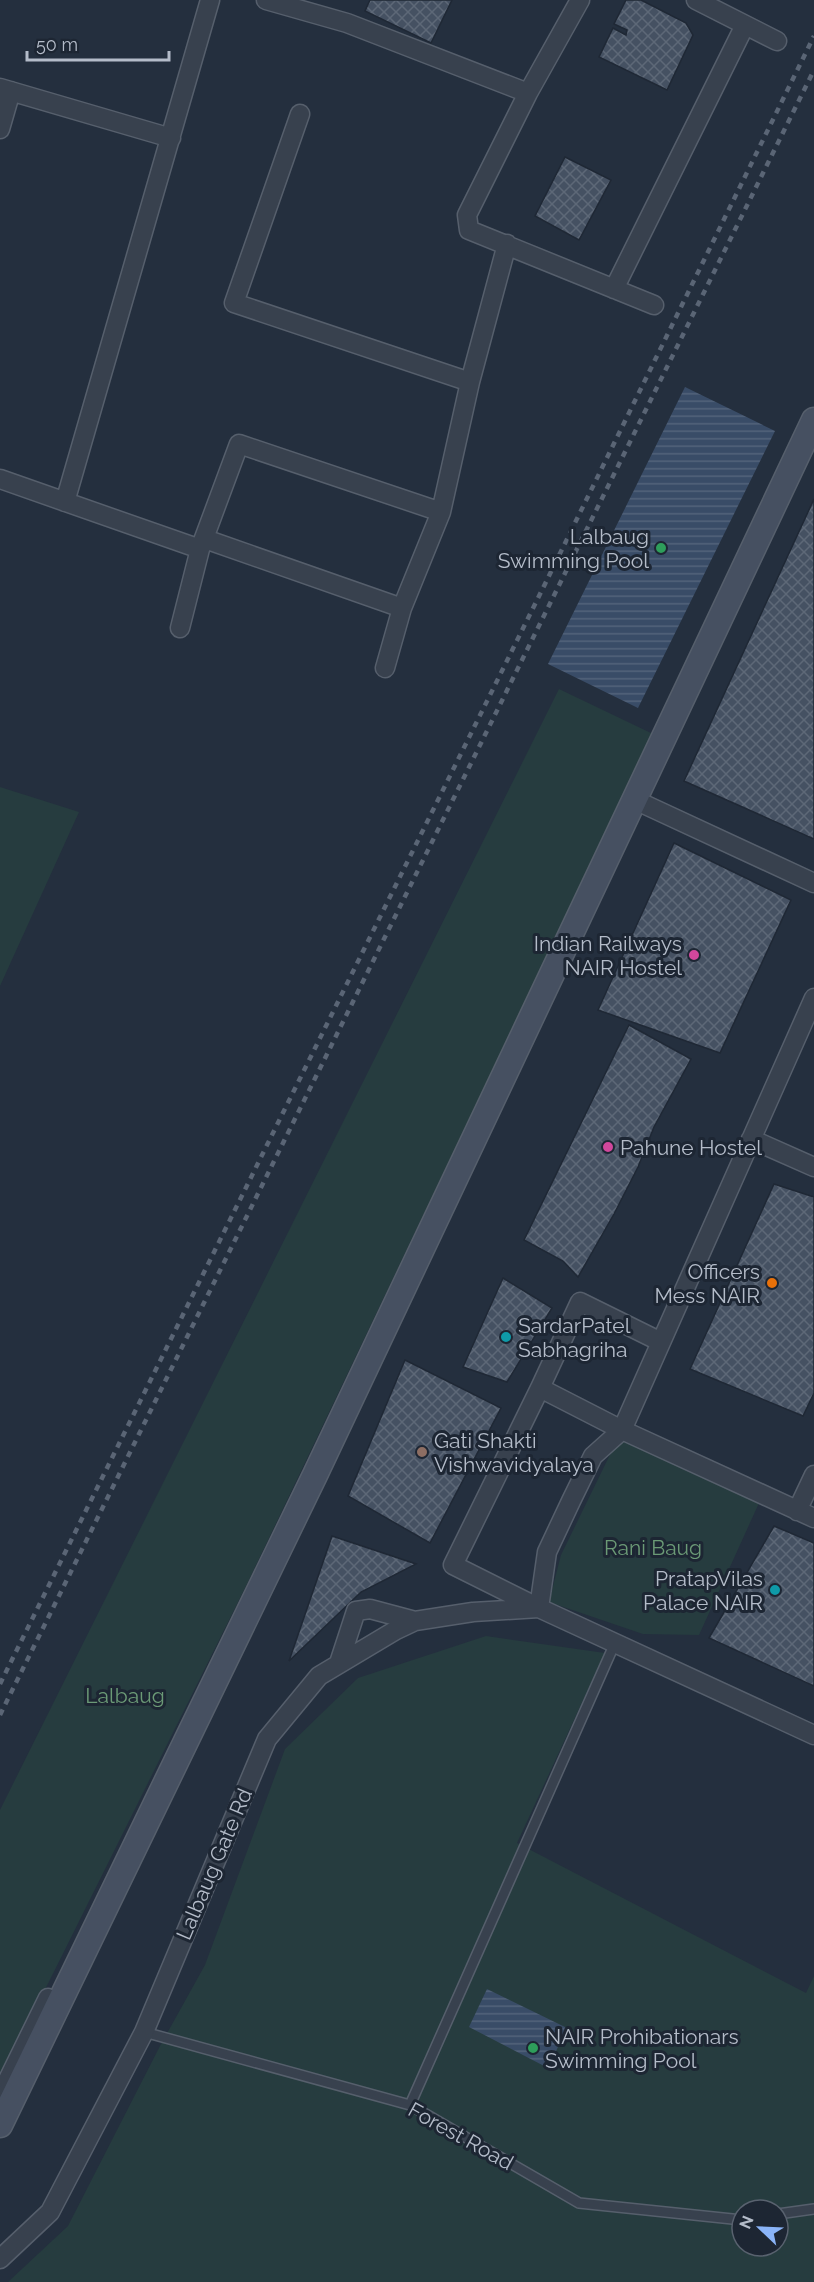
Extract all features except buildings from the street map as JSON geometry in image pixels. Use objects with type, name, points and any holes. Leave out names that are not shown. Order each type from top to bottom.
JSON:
[{"type":"street","points":[[65,502],[210,0]]},
{"type":"street","points":[[266,0],[347,23],[528,93]]},
{"type":"street","points":[[580,0],[528,93],[467,215],[469,230],[654,305]]},
{"type":"street","points":[[696,0],[777,41]]},
{"type":"street","points":[[614,288],[745,25]]},
{"type":"street","points":[[0,129],[5,89],[171,138]]},
{"type":"street","points":[[300,114],[234,303],[470,382]]},
{"type":"street","points":[[385,668],[402,608],[441,512],[470,382],[507,244]]},
{"type":"street","points":[[0,2125],[315,1476],[814,420]]},
{"type":"street","points":[[180,627],[202,544],[239,444],[441,512]]},
{"type":"street","points":[[0,479],[65,502],[402,608]]},
{"type":"street","points":[[635,800],[814,883]]},
{"type":"street","points":[[539,1608],[547,1552],[593,1456],[622,1430],[751,1140],[809,1025],[814,998]]},
{"type":"street","points":[[751,1140],[814,1167]]},
{"type":"street","points":[[661,1342],[580,1302],[453,1565],[539,1608],[814,1735]]},
{"type":"street","points":[[540,1388],[622,1430],[806,1514],[814,1475]]},
{"type":"street","points":[[0,2096],[294,1500],[315,1476]]},
{"type":"street","name":"Lalbaug Gate Rd","points":[[0,2259],[50,2212],[144,2032],[267,1739],[319,1676],[415,1621],[473,1612],[539,1608]]},
{"type":"street","points":[[339,1663],[356,1611],[370,1609],[415,1621]]},
{"type":"lane","points":[[410,2105],[615,1643]]},
{"type":"lane","name":"Forest Road","points":[[144,2032],[410,2105],[579,2203],[730,2219]]},
{"type":"lane","points":[[790,2212],[814,2209]]},
{"type":"green space","name":"Lalbaug","points":[[559,689],[653,734],[248,1582],[0,2080],[0,1810]]},
{"type":"green space","points":[[0,787],[79,812],[0,986]]},
{"type":"green space","name":"Rani Baug","points":[[622,1430],[759,1503],[699,1635],[643,1634],[549,1602],[561,1555]]},
{"type":"green space","points":[[486,1636],[605,1653],[517,1843],[806,1993],[814,1976],[814,2282],[8,2282],[68,2226],[160,2046],[205,1965],[285,1749],[358,1678]]},
{"type":"water","name":"Lalbaug Swimming Pool","points":[[685,387],[775,431],[638,708],[548,664]]},
{"type":"water","name":"NAIR Prohibationars Swimming Pool","points":[[487,1989],[567,2028],[548,2068],[469,2027]]},
{"type":"railway","points":[[0,1684],[814,36]]},
{"type":"railway","points":[[0,1715],[814,70]]},
{"type":"place","name":"Lalbaug Swimming Pool","points":[[661,548]]},
{"type":"place","name":"Indian Railways NAIR Hostel","points":[[694,955]]},
{"type":"place","name":"Pahune Hostel","points":[[608,1147]]},
{"type":"place","name":"Officers Mess NAIR","points":[[772,1283]]},
{"type":"place","name":"SardarPatel Sabhagriha","points":[[506,1337]]},
{"type":"place","name":"Gati Shakti Vishwavidyalaya","points":[[422,1452]]},
{"type":"place","name":"PratapVilas Palace NAIR","points":[[775,1590]]},
{"type":"place","name":"NAIR Prohibationars Swimming Pool","points":[[533,2048]]}]
